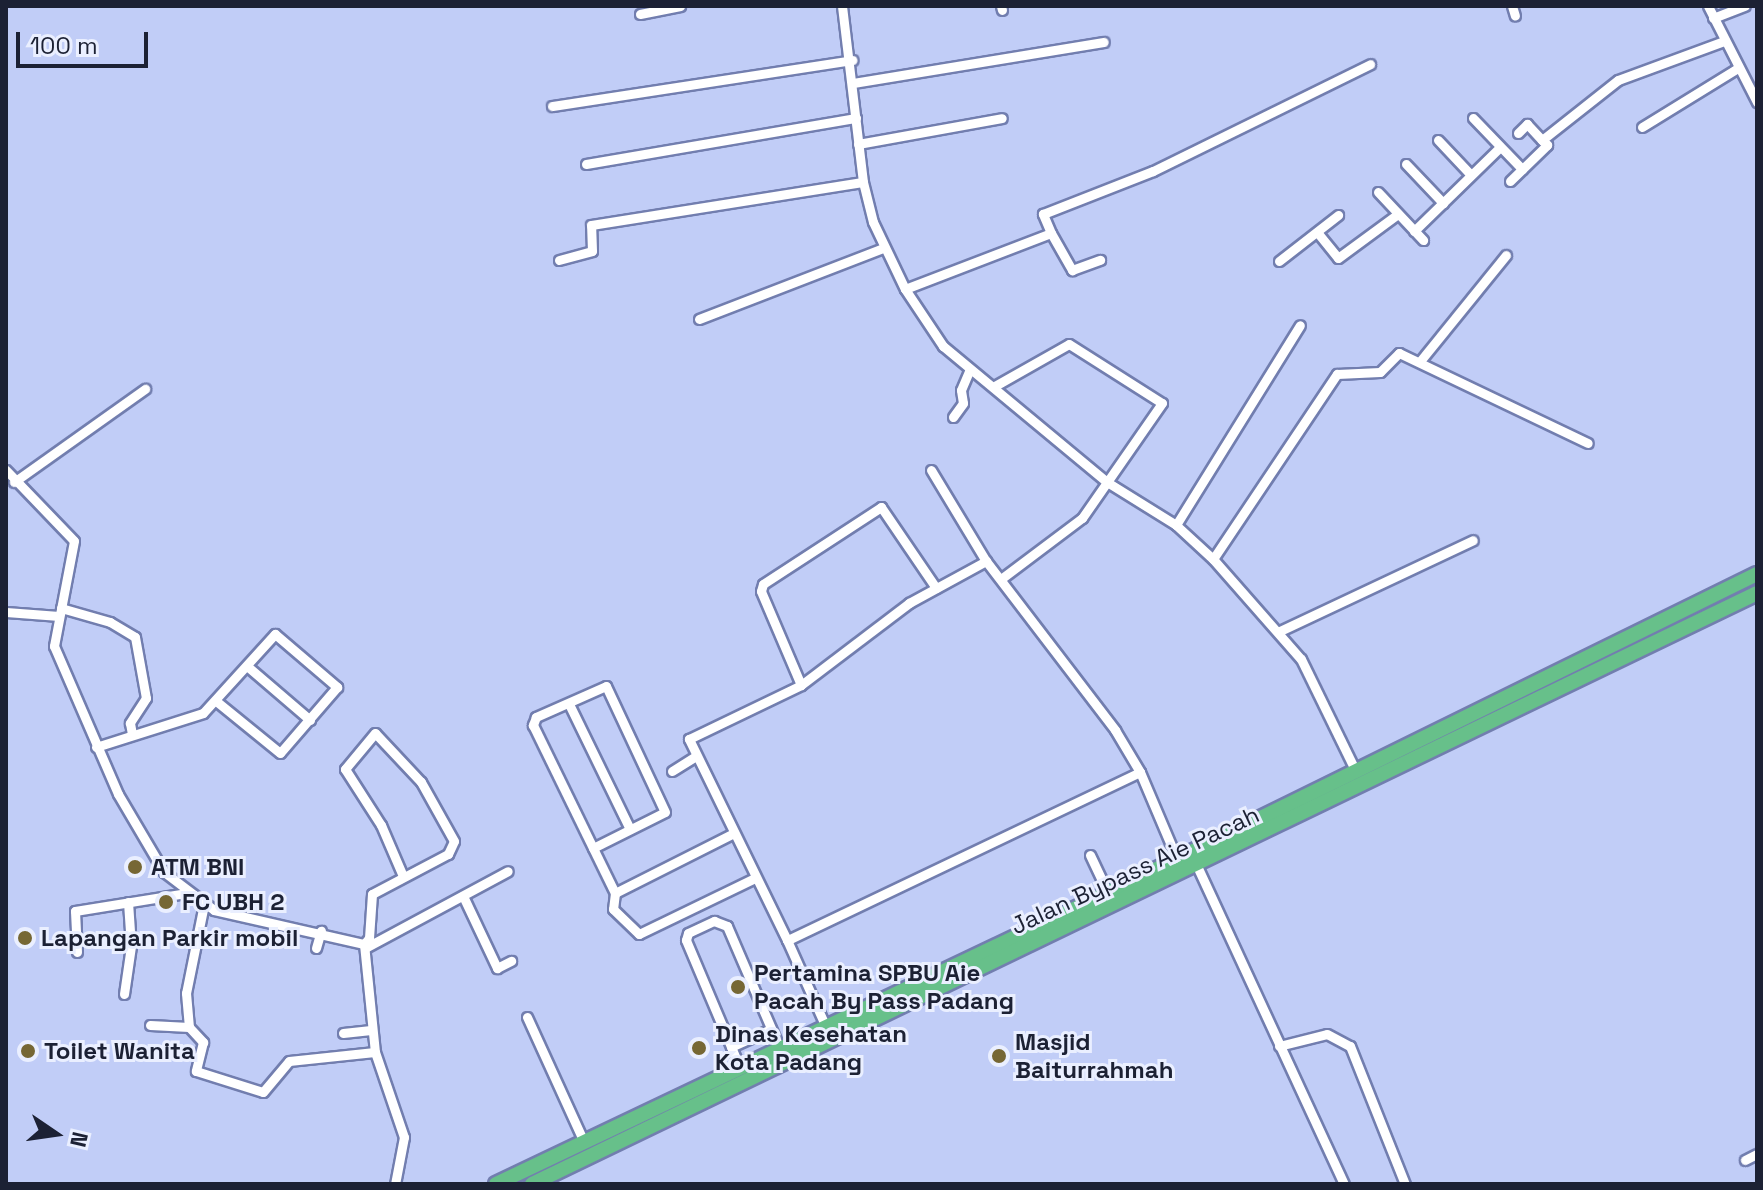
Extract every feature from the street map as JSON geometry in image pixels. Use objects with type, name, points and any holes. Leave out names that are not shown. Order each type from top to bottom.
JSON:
[{"type":"highway","points":[[496,1184],[826,1027],[1070,917],[1108,893],[1757,574]]},
{"type":"highway","name":"Jalan Bypass Aie Pacah","points":[[532,1184],[1070,917],[1197,866],[1757,593]]},
{"type":"street","points":[[640,14],[680,6]]},
{"type":"street","points":[[842,6],[852,60],[863,182],[883,248],[905,289],[943,346],[969,371],[993,387],[1107,482],[1176,525],[1213,559],[1280,631],[1301,659],[1356,772]]},
{"type":"street","points":[[1708,6],[1738,68],[1754,88],[1757,102]]},
{"type":"street","points":[[1713,18],[1745,6]]},
{"type":"street","points":[[1542,140],[1626,75],[1724,41]]},
{"type":"street","points":[[853,83],[1104,42]]},
{"type":"street","points":[[552,106],[852,60]]},
{"type":"street","points":[[1100,260],[1072,270],[1043,214],[1153,171],[1370,64]]},
{"type":"street","points":[[1642,127],[1738,68]]},
{"type":"street","points":[[586,164],[856,118]]},
{"type":"street","points":[[858,144],[1002,118]]},
{"type":"street","points":[[1473,118],[1522,169]]},
{"type":"street","points":[[1510,181],[1547,145],[1527,124],[1518,133]]},
{"type":"street","points":[[1438,140],[1471,175]]},
{"type":"street","points":[[1414,231],[1500,147]]},
{"type":"street","points":[[1406,164],[1443,203]]},
{"type":"street","points":[[559,260],[592,251],[591,225],[863,182]]},
{"type":"street","points":[[1378,192],[1423,240]]},
{"type":"street","points":[[1317,232],[1338,258],[1398,214]]},
{"type":"street","points":[[1279,261],[1338,215]]},
{"type":"street","points":[[905,289],[1051,233]]},
{"type":"street","points":[[699,319],[883,248]]},
{"type":"street","points":[[1421,360],[1506,255]]},
{"type":"street","points":[[1176,525],[1300,325]]},
{"type":"street","points":[[993,387],[1069,344],[1117,378],[1160,399],[1161,406],[1065,536],[1002,578]]},
{"type":"street","points":[[1213,559],[1337,374],[1380,372],[1402,353],[1588,443]]},
{"type":"street","points":[[953,417],[963,403],[962,385],[969,371]]},
{"type":"street","points":[[14,482],[145,389]]},
{"type":"street","points":[[6,470],[14,482],[74,541],[54,646],[96,747],[154,857],[186,893],[204,904],[321,931],[364,946],[508,871]]},
{"type":"street","points":[[931,470],[1024,617],[1115,730],[1140,772],[1177,859]]},
{"type":"street","points":[[801,685],[761,591],[763,584],[881,507],[936,588]]},
{"type":"street","points":[[1280,631],[1473,540]]},
{"type":"street","points":[[826,1027],[787,940],[732,834],[696,756],[691,736],[801,685],[936,588],[986,561]]},
{"type":"street","points":[[6,612],[60,612],[110,622],[135,637],[146,698],[130,723],[132,734]]},
{"type":"street","points":[[96,747],[188,719],[216,701],[273,635],[280,636],[336,685],[280,753],[216,701]]},
{"type":"street","points":[[247,666],[310,720]]},
{"type":"street","points":[[593,848],[665,810],[612,693],[605,686],[536,717],[533,725],[593,848],[615,893],[613,909],[639,934],[755,878]]},
{"type":"street","points":[[569,704],[630,829]]},
{"type":"street","points":[[395,1184],[404,1137],[375,1052],[371,1030],[364,946],[369,938],[372,894],[448,854],[454,841],[421,782],[375,733],[345,769],[381,825],[403,876]]},
{"type":"street","points":[[672,771],[696,756]]},
{"type":"street","points":[[787,940],[1140,772]]},
{"type":"street","points":[[615,893],[732,834]]},
{"type":"street","points":[[1090,855],[1108,893]]},
{"type":"street","points":[[1197,866],[1344,1184]]},
{"type":"street","points":[[77,952],[75,911],[186,893]]},
{"type":"street","points":[[463,896],[497,968],[511,961]]},
{"type":"street","points":[[124,994],[131,946],[128,902]]},
{"type":"street","points":[[204,904],[186,993],[189,1027],[203,1042],[196,1071],[259,1092],[268,1090],[285,1063],[375,1052]]},
{"type":"street","points":[[740,1068],[686,940],[688,933],[723,920],[780,1049]]},
{"type":"street","points":[[316,948],[321,931]]},
{"type":"street","points":[[527,1017],[584,1142]]},
{"type":"street","points":[[150,1025],[189,1027]]},
{"type":"street","points":[[731,1047],[771,1029]]},
{"type":"street","points":[[343,1033],[371,1030]]},
{"type":"street","points":[[1279,1046],[1327,1034],[1350,1046],[1405,1184]]},
{"type":"street","points":[[1745,1160],[1757,1154]]},
{"type":"place","name":"ATM BNI","points":[[135,867]]},
{"type":"place","name":"FC UBH 2","points":[[166,902]]},
{"type":"place","name":"Lapangan Parkir mobil","points":[[25,938]]},
{"type":"place","name":"Pertamina SPBU Aie Pacah By Pass Padang","points":[[738,987]]},
{"type":"place","name":"Dinas Kesehatan Kota Padang","points":[[699,1048]]},
{"type":"place","name":"Toilet Wanita","points":[[28,1051]]},
{"type":"place","name":"Masjid Baiturrahmah","points":[[999,1056]]}]
